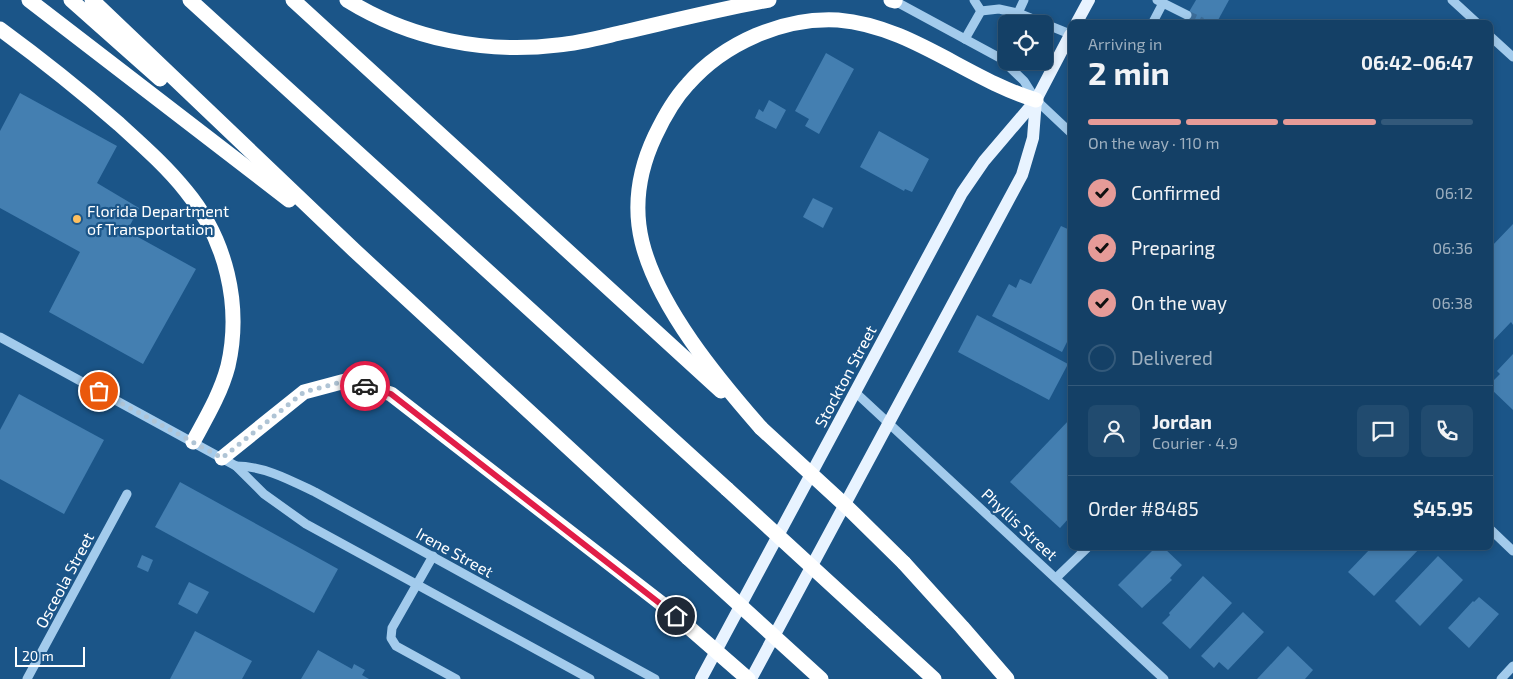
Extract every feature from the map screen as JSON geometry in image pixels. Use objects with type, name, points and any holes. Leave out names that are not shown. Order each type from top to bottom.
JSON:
[{"type":"highway","points":[[29,0],[354,250]]},
{"type":"highway","points":[[72,0],[354,250]]},
{"type":"highway","points":[[92,0],[354,250],[821,679]]},
{"type":"highway","points":[[190,0],[934,679]]},
{"type":"highway","points":[[293,0],[847,507],[904,563],[1007,679]]},
{"type":"highway","points":[[347,0],[395,24],[435,37],[472,45],[542,47],[576,42],[769,0]]},
{"type":"highway","points":[[761,428],[718,376],[674,314],[656,281],[642,242],[637,216],[642,172],[650,147],[664,117],[688,84],[717,58],[754,36],[797,23],[836,20],[865,24],[910,39],[995,85],[1036,100]]},
{"type":"highway","points":[[0,29],[83,94],[154,156],[188,192],[212,231],[224,260],[229,281],[233,327],[230,353],[223,380],[193,442]]},
{"type":"highway","points":[[222,458],[304,392],[349,380],[391,394],[662,604],[750,679]]},
{"type":"main road","points":[[1078,20],[1089,0]]},
{"type":"main road","name":"Stockton Street","points":[[700,679],[967,185],[1036,100],[1068,39]]},
{"type":"main road","name":"Stockton Street","points":[[750,679],[1022,175],[1033,138],[1036,100]]},
{"type":"street","points":[[894,0],[1008,64],[1024,81],[1036,100],[1068,130]]},
{"type":"street","points":[[974,0],[981,11]]},
{"type":"street","points":[[1018,13],[1024,0]]},
{"type":"street","points":[[1452,0],[1474,20]]},
{"type":"street","points":[[1154,20],[1160,2],[1188,15]]},
{"type":"street","points":[[981,11],[999,9],[1018,13],[1068,34]]},
{"type":"street","points":[[965,39],[981,11]]},
{"type":"street","points":[[1493,39],[1513,57]]},
{"type":"street","name":"Irene Street","points":[[0,337],[236,466],[264,494],[299,520],[590,679]]},
{"type":"street","name":"Phyllis Street","points":[[855,392],[1164,679]]},
{"type":"street","name":"Irene Street","points":[[236,466],[250,466],[294,482],[433,556],[655,679]]},
{"type":"street","name":"Osceola Street","points":[[27,679],[127,494]]},
{"type":"street","points":[[1493,532],[1513,551]]},
{"type":"street","points":[[1056,578],[1085,550]]},
{"type":"street","points":[[433,556],[392,628],[391,638],[396,646],[456,679]]},
{"type":"street","points":[[1501,679],[1513,666]]},
{"type":"building","points":[[1196,0],[1229,0],[1218,20],[1184,20]]},
{"type":"building","points":[[826,53],[854,69],[819,134],[805,126],[809,119],[795,111]]},
{"type":"building","name":"Florida Department of Transportation","points":[[20,93],[117,146],[97,183],[139,208],[127,231],[196,269],[143,364],[49,312],[80,252],[0,208],[0,131]]},
{"type":"building","points":[[769,100],[786,110],[776,129],[755,118],[759,109],[763,112]]},
{"type":"building","points":[[879,131],[929,159],[912,192],[905,189],[904,191],[860,167]]},
{"type":"building","points":[[813,198],[833,208],[823,228],[803,217]]},
{"type":"building","points":[[1513,224],[1513,325],[1511,322],[1493,341],[1493,245]]},
{"type":"building","points":[[1061,226],[1068,229],[1068,340],[1062,352],[992,316],[1009,284],[1016,288],[1020,279],[1031,284]]},
{"type":"building","points":[[977,315],[1068,364],[1049,400],[958,352]]},
{"type":"building","points":[[1513,354],[1513,410],[1493,391],[1493,381],[1500,374],[1497,371]]},
{"type":"building","points":[[19,394],[104,440],[64,514],[0,479],[0,430]]},
{"type":"building","points":[[1068,421],[1068,519],[1060,528],[1010,482]]},
{"type":"building","points":[[180,482],[338,569],[314,613],[155,527]]},
{"type":"building","points":[[1153,550],[1166,550],[1182,565],[1170,578],[1172,580],[1142,608],[1118,585]]},
{"type":"building","points":[[1369,550],[1418,550],[1374,596],[1348,572]]},
{"type":"building","points":[[142,555],[153,560],[148,572],[137,567]]},
{"type":"building","points":[[1438,556],[1463,580],[1420,626],[1395,601]]},
{"type":"building","points":[[1203,576],[1232,603],[1190,649],[1162,623]]},
{"type":"building","points":[[189,582],[209,592],[197,614],[178,604]]},
{"type":"building","points":[[1479,597],[1499,614],[1469,648],[1448,628]]},
{"type":"building","points":[[1243,612],[1264,632],[1228,670],[1219,662],[1214,668],[1201,656]]},
{"type":"building","points":[[195,631],[252,661],[242,679],[170,679]]},
{"type":"building","points":[[1288,646],[1313,670],[1305,679],[1257,679]]},
{"type":"building","points":[[318,650],[352,669],[354,664],[365,670],[362,675],[369,679],[301,679]]},
{"type":"tunnel","points":[[1187,15],[1198,20]]},
{"type":"way so far","points":[[99,391],[222,458],[304,392],[349,380],[365,386]]},
{"type":"place","name":"Florida Department of Transportation","points":[[77,219]]},
{"type":"route","points":[[365,386],[391,394],[676,616]]}]
